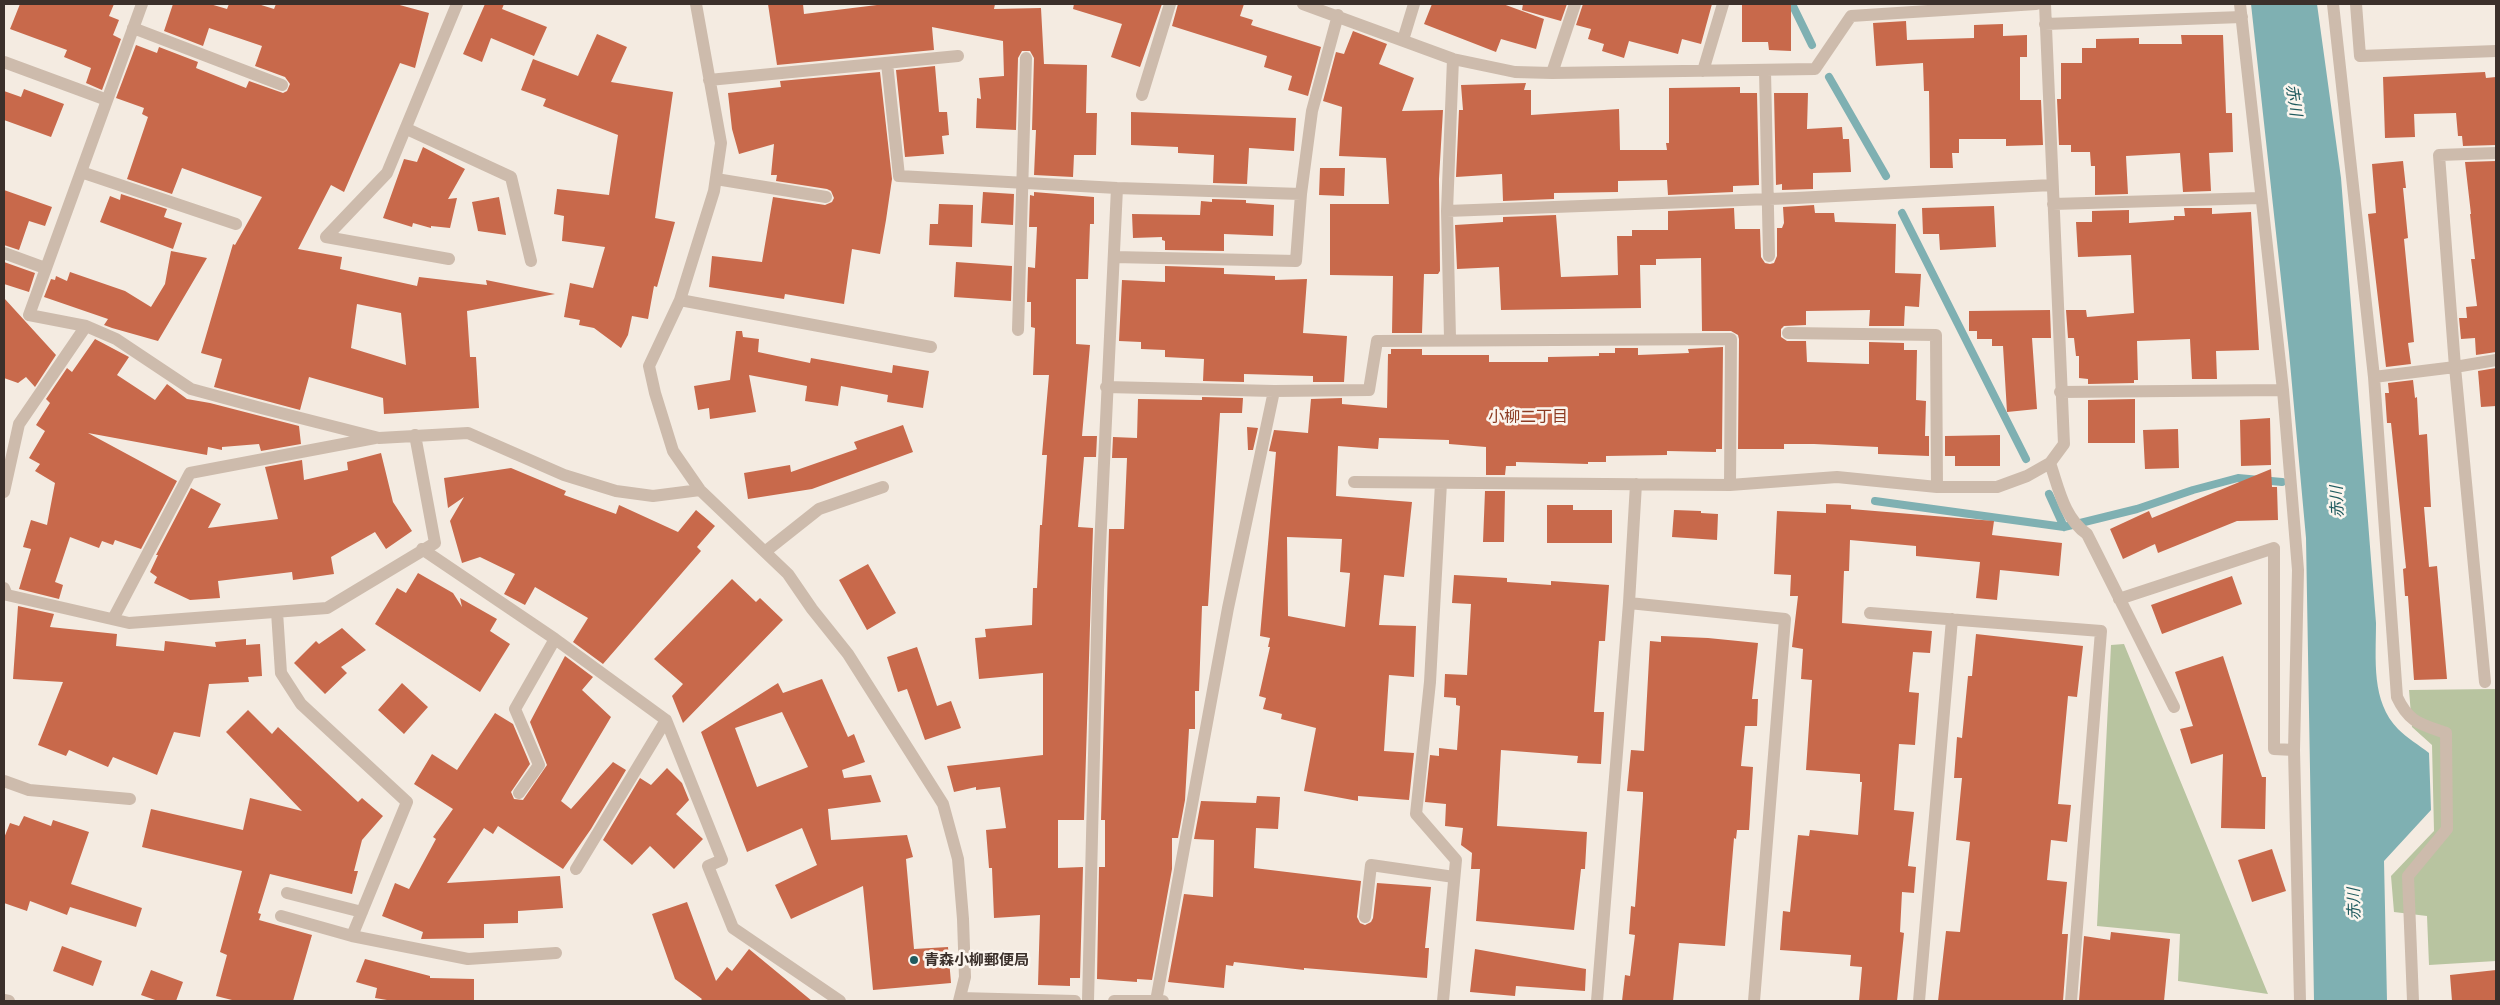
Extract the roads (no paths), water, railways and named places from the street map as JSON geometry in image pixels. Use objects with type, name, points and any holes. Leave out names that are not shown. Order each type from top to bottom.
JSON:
[{"type":"street","points":[[142,4],[29,315],[86,326],[116,339],[191,389],[380,438]]},
{"type":"street","points":[[449,259],[326,237],[387,174],[457,4]]},
{"type":"street","points":[[696,4],[721,143],[714,191],[680,300],[648,366],[673,451],[700,490],[788,574],[812,609],[848,654],[943,804],[958,859],[965,977],[960,1000],[1075,1001]]},
{"type":"street","points":[[1142,95],[1170,4]]},
{"type":"street","points":[[1303,4],[1338,15],[1453,59],[1515,72],[1552,73],[1815,69],[1852,16],[1864,9],[2036,4]]},
{"type":"street","points":[[1403,40],[1414,4]]},
{"type":"street","points":[[1552,73],[1575,4]]},
{"type":"street","points":[[1703,71],[1723,4]]},
{"type":"street","points":[[1354,482],[1730,485],[1837,477],[1937,487],[1997,487],[2026,476],[2050,463],[2064,444],[2060,392],[2045,4]]},
{"type":"street","points":[[2240,4],[2260,198],[2283,390],[2298,570],[2294,750],[2300,1001]]},
{"type":"street","points":[[2333,4],[2374,377],[2397,698],[2404,712],[2416,722],[2446,734],[2446,829],[2408,876],[2413,1001]]},
{"type":"street","points":[[2356,4],[2360,56],[2496,50]]},
{"type":"street","points":[[1114,257],[1296,261],[1301,194],[1312,111],[1338,15]]},
{"type":"street","points":[[2045,24],[2242,17]]},
{"type":"street","points":[[133,28],[282,84]]},
{"type":"street","points":[[709,80],[958,56]]},
{"type":"street","points":[[1018,330],[1026,58]]},
{"type":"street","points":[[1450,338],[1447,211],[1453,59]]},
{"type":"street","points":[[4,62],[107,100]]},
{"type":"street","points":[[887,63],[899,176],[1118,188],[1301,194]]},
{"type":"street","points":[[1764,70],[1769,256]]},
{"type":"street","points":[[407,129],[511,177],[531,262]]},
{"type":"street","points":[[2485,682],[2455,367],[2439,155],[2496,152]]},
{"type":"street","points":[[81,172],[236,224]]},
{"type":"street","points":[[716,179],[826,197]]},
{"type":"street","points":[[1447,211],[1767,199],[2052,185]]},
{"type":"street","points":[[1088,1001],[1098,590],[1106,387],[1118,188]]},
{"type":"street","points":[[2053,204],[2260,198]]},
{"type":"street","points":[[4,253],[45,268]]},
{"type":"street","points":[[680,300],[931,347]]},
{"type":"street","points":[[4,492],[19,424],[86,326]]},
{"type":"street","points":[[1788,333],[1936,335],[1937,487]]},
{"type":"street","points":[[1106,387],[1274,391],[1369,390],[1377,340],[1450,338],[1731,338],[1730,485]]},
{"type":"street","points":[[2374,377],[2496,360]]},
{"type":"street","points":[[2060,392],[2283,390]]},
{"type":"street","points":[[1156,1001],[1228,608],[1274,391]]},
{"type":"street","points":[[113,619],[190,473],[380,438],[468,433],[564,475],[616,490],[653,496],[700,490]]},
{"type":"street","points":[[4,588],[7,595],[130,623],[327,608],[422,549],[435,543],[415,435]]},
{"type":"street","points":[[2050,463],[2066,512],[2082,531],[2174,707]]},
{"type":"street","points":[[1441,483],[1430,682],[1416,814],[1456,860],[1443,1001]]},
{"type":"street","points":[[1597,1001],[1636,484]]},
{"type":"street","points":[[766,551],[819,509],[883,487]]},
{"type":"street","points":[[2119,599],[2274,548],[2274,749],[2294,750]]},
{"type":"street","points":[[422,549],[554,639],[666,720],[722,860],[708,866],[734,928],[840,1001]]},
{"type":"street","points":[[1628,603],[1785,620],[1754,1001]]},
{"type":"street","points":[[277,612],[281,674],[301,704],[407,802],[352,936]]},
{"type":"street","points":[[1870,613],[2101,631],[2071,1001]]},
{"type":"street","points":[[1919,1001],[1952,620]]},
{"type":"street","points":[[519,793],[539,765],[514,709],[554,639]]},
{"type":"street","points":[[576,870],[666,720]]},
{"type":"street","points":[[4,781],[29,790],[130,799]]},
{"type":"street","points":[[1365,917],[1371,865],[1454,877]]},
{"type":"street","points":[[287,893],[362,912]]},
{"type":"street","points":[[281,916],[352,936],[468,958],[556,953]]},
{"type":"street","points":[[4,1000],[9,1001]]},
{"type":"street","points":[[1114,1001],[1163,1001]]},
{"type":"water","name":"赤川","points":[[2251,4],[2317,4],[2341,178],[2376,623],[2376,665],[2379,693],[2389,718],[2398,729],[2429,753],[2431,810],[2384,861],[2387,1001],[2314,1001],[2306,538],[2289,352]]},
{"type":"waterway","points":[[1792,4],[1812,45]]},
{"type":"waterway","points":[[1829,77],[1886,176]]},
{"type":"waterway","points":[[1902,213],[2026,459]]},
{"type":"waterway","points":[[1875,501],[2064,527],[2137,509],[2193,490],[2238,478],[2282,482]]},
{"type":"waterway","points":[[2049,494],[2064,527]]},
{"type":"place","name":"青森小柳郵便局","points":[[914,960]]},
{"type":"district","name":"小柳二丁目","points":[[1528,417]]}]
